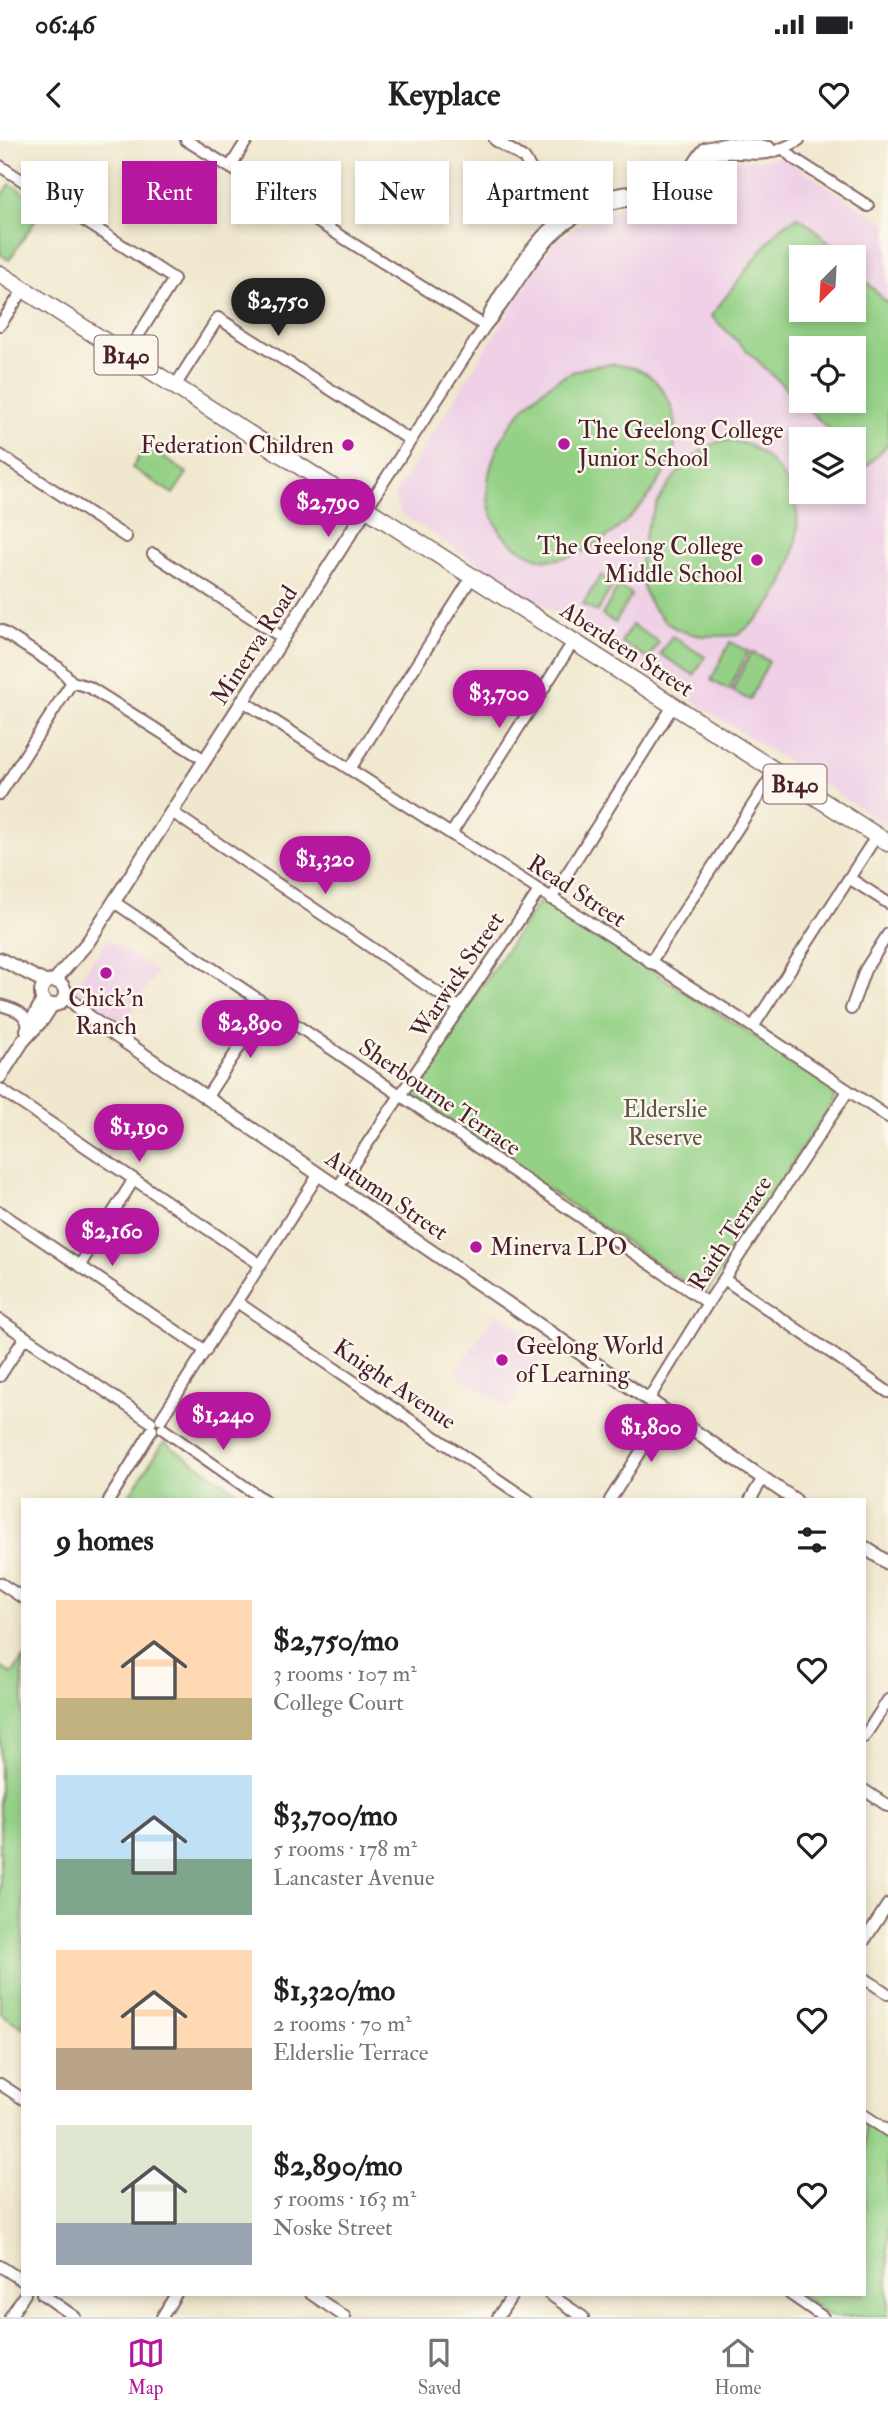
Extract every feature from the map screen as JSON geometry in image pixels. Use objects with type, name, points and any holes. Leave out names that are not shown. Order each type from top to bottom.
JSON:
[{"type":"main road","name":"Aberdeen Street","points":[[0,274],[882,839]]},
{"type":"street","points":[[186,140],[485,326]]},
{"type":"street","points":[[230,167],[247,140]]},
{"type":"street","points":[[495,140],[526,161]]},
{"type":"street","points":[[799,140],[783,148],[793,158],[868,206]]},
{"type":"street","name":"Minerva Road","points":[[23,1041],[28,1027],[114,902],[485,326],[494,304],[531,248],[573,210],[608,196],[637,191],[661,191],[677,185],[707,151],[729,144],[783,148]]},
{"type":"street","points":[[0,166],[174,279],[126,355]]},
{"type":"street","points":[[0,325],[24,289]]},
{"type":"street","points":[[175,386],[218,318],[410,440]]},
{"type":"street","points":[[0,455],[125,537]]},
{"type":"street","points":[[152,554],[284,638]]},
{"type":"street","points":[[350,769],[472,577]]},
{"type":"street","points":[[0,630],[59,668],[72,682],[89,687],[205,760]]},
{"type":"street","points":[[451,834],[573,642]]},
{"type":"street","points":[[0,794],[72,682]]},
{"type":"street","name":"Read Street","points":[[243,701],[888,1116]]},
{"type":"street","points":[[551,899],[673,706]]},
{"type":"street","points":[[650,963],[775,771]]},
{"type":"street","points":[[172,812],[460,1008]]},
{"type":"street","points":[[753,1027],[849,878],[882,839]]},
{"type":"street","points":[[849,878],[888,903]]},
{"type":"street","name":"Warwick Street","points":[[338,1187],[539,891]]},
{"type":"street","name":"Sherbourne Terrace","points":[[114,902],[708,1303]]},
{"type":"street","points":[[851,1009],[865,970],[888,934]]},
{"type":"street","name":"Autumn Street","points":[[0,959],[792,1498]]},
{"type":"street","name":"Minerva Road","points":[[0,1077],[23,1041],[43,1019],[53,993]]},
{"type":"street","points":[[0,1005],[18,1010],[27,1020],[28,1027]]},
{"type":"street","points":[[206,1098],[267,1005]]},
{"type":"street","points":[[0,1089],[261,1265]]},
{"type":"street","name":"Raith Terrace","points":[[648,1400],[708,1303],[848,1091]]},
{"type":"street","points":[[110,1498],[319,1174]]},
{"type":"street","points":[[80,1265],[134,1179]]},
{"type":"street","points":[[0,1212],[206,1351]]},
{"type":"street","points":[[724,1279],[888,1392]]},
{"type":"street","name":"Knight Avenue","points":[[237,1302],[525,1498]]},
{"type":"street","points":[[0,1320],[261,1498]]},
{"type":"street","points":[[0,1376],[25,1337]]},
{"type":"street","points":[[611,1498],[666,1412]]},
{"type":"street","points":[[751,1498],[764,1478]]},
{"type":"street","points":[[866,1548],[888,1563]]},
{"type":"street","points":[[0,1583],[21,1597]]},
{"type":"street","points":[[866,1734],[888,1700]]},
{"type":"street","points":[[866,1791],[888,1806]]},
{"type":"street","points":[[866,1938],[888,1904]]},
{"type":"street","points":[[866,1979],[888,1994]]},
{"type":"street","points":[[0,2084],[21,2098]]},
{"type":"street","points":[[866,2116],[888,2132]]},
{"type":"street","points":[[0,2266],[21,2280]]},
{"type":"street","points":[[10,2317],[24,2296]]},
{"type":"street","points":[[45,2296],[75,2317]]},
{"type":"street","points":[[162,2317],[175,2296]]},
{"type":"street","points":[[314,2296],[345,2317]]},
{"type":"street","points":[[498,2317],[512,2296]]},
{"type":"street","points":[[552,2296],[583,2317]]},
{"type":"street","points":[[793,2296],[823,2317]]},
{"type":"shaded area","points":[[782,157],[888,225],[888,826],[400,513],[394,496],[539,263],[558,239],[583,224],[613,224],[613,213],[627,209],[627,224],[737,224],[737,161],[716,161],[758,160]]},
{"type":"shaded area","points":[[107,939],[157,972],[124,1023],[77,992],[76,985]]},
{"type":"shaded area","name":"Geelong World of Learning","points":[[496,1312],[549,1347],[509,1408],[455,1373]]},
{"type":"green space","points":[[10,184],[21,191],[21,224],[33,224],[9,260],[0,254],[0,200]]},
{"type":"green space","points":[[799,217],[831,245],[789,245],[789,322],[866,322],[866,281],[888,304],[888,444],[867,466],[866,427],[827,427],[812,413],[866,413],[866,336],[789,336],[789,391],[711,316],[776,232]]},
{"type":"green space","points":[[611,364],[634,368],[647,374],[666,396],[676,425],[675,445],[669,463],[643,503],[605,539],[562,558],[535,557],[514,545],[498,528],[489,505],[491,464],[510,425],[540,392],[575,371]]},
{"type":"green space","points":[[724,440],[755,448],[779,471],[789,486],[789,504],[796,504],[796,507],[797,536],[783,582],[767,608],[751,625],[740,633],[729,636],[691,634],[668,623],[658,614],[645,593],[641,568],[643,541],[652,515],[666,489],[683,467],[703,450]]},
{"type":"green space","points":[[146,446],[187,473],[173,494],[132,468]]},
{"type":"green space","points":[[601,575],[614,583],[597,612],[583,604]]},
{"type":"green space","points":[[619,586],[632,594],[615,623],[602,615]]},
{"type":"green space","points":[[632,625],[659,642],[648,659],[621,642]]},
{"type":"green space","points":[[672,636],[705,657],[694,675],[660,654]]},
{"type":"green space","points":[[730,642],[748,651],[729,690],[711,680]]},
{"type":"green space","points":[[751,652],[769,661],[750,700],[732,691]]},
{"type":"green space","name":"Elderslie Reserve","points":[[543,901],[831,1085],[835,1091],[834,1100],[707,1293],[702,1294],[410,1096],[538,903]]},
{"type":"green space","points":[[164,1442],[246,1498],[127,1498]]},
{"type":"green space","points":[[21,1661],[21,2027],[0,2013],[0,1667],[12,1674]]},
{"type":"green space","points":[[866,2123],[888,2138],[888,2317],[832,2317],[802,2296],[866,2296]]},
{"type":"place","name":"The Geelong College Junior School","points":[[564,444]]},
{"type":"place","name":"Federation Children","points":[[348,445]]},
{"type":"place","name":"The Geelong College Middle School","points":[[757,560]]},
{"type":"place","name":"Chick'n Ranch","points":[[106,973]]},
{"type":"place","name":"Minerva LPO","points":[[476,1247]]},
{"type":"place","name":"Geelong World of Learning","points":[[502,1360]]}]
